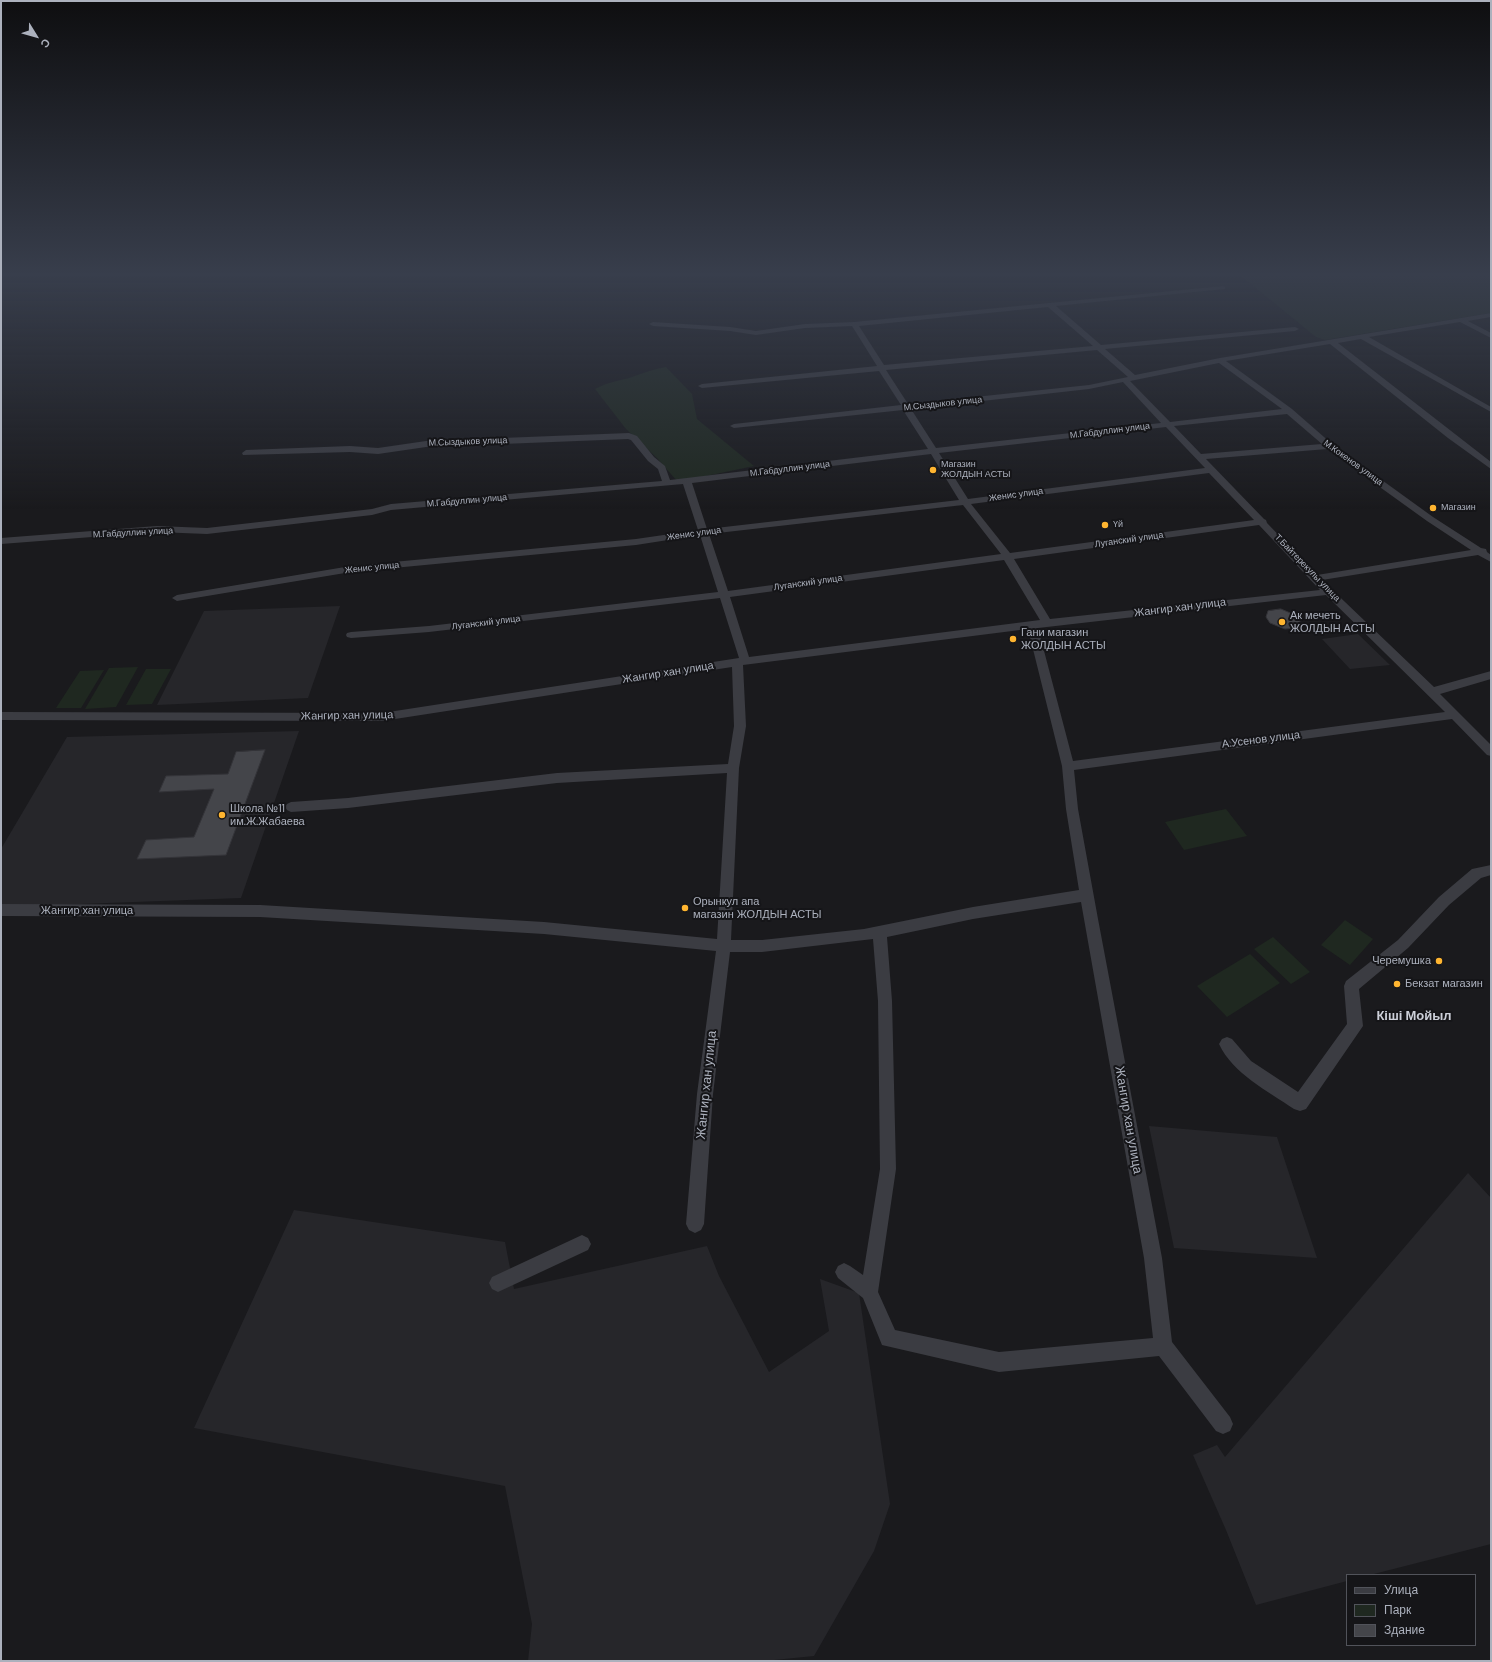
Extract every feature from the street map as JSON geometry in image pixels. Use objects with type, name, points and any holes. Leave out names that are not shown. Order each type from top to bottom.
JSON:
[{"type":"street","points":[[872,354],[908,408],[965,502],[1007,556],[1047,623]]},
{"type":"street","points":[[702,386],[1039,354]]},
{"type":"street","name":"Т.Байтерекулы улица","points":[[1104,354],[1129,379],[1167,424],[1317,578],[1328,592],[1432,692],[1491,752]]},
{"type":"street","name":"М.Сыздыков улица","points":[[734,426],[1089,387],[1220,360],[1260,354]]},
{"type":"street","points":[[1348,354],[1399,395],[1489,462]]},
{"type":"street","points":[[1392,354],[1491,410]]},
{"type":"street","name":"М.Кокенов улица","points":[[1220,360],[1289,411],[1329,446],[1430,519],[1491,559]]},
{"type":"street","name":"М.Габдуллин улица","points":[[1,541],[157,529],[207,531],[372,512],[391,507],[687,481],[933,451],[1289,411]]},
{"type":"street","name":"М.Сыздыков улица","points":[[246,453],[350,450],[378,451],[426,444],[629,436],[634,438],[651,459],[662,468],[667,483]]},
{"type":"street","points":[[1199,457],[1329,446]]},
{"type":"street","name":"Женис улица","points":[[177,598],[351,569],[636,542],[703,532],[965,502],[1212,470]]},
{"type":"street","points":[[687,481],[741,662]]},
{"type":"street","name":"Луганский улица","points":[[351,635],[429,630],[722,595],[1263,522]]},
{"type":"street","points":[[1317,578],[1491,550]]},
{"type":"street","name":"Жангир хан улица","points":[[1,716],[382,717],[741,662],[1047,623],[1328,592]]},
{"type":"street","name":"Жангир хан улица","points":[[1032,625],[1068,766],[1072,809],[1086,896],[1153,1258],[1163,1346]]},
{"type":"street","name":"Жангир хан улица","points":[[695,1224],[705,1094],[724,946],[733,768],[740,726],[741,662]]},
{"type":"street","points":[[1432,692],[1491,675]]},
{"type":"street","name":"А.Усенов улица","points":[[1068,766],[1454,715]]},
{"type":"street","points":[[291,807],[348,803],[557,778],[733,768]]},
{"type":"street","points":[[1227,1044],[1245,1066],[1300,1104],[1355,1026],[1351,986],[1403,944],[1444,901],[1477,873],[1491,870]]},
{"type":"street","name":"Жангир хан улица","points":[[1,910],[260,911],[544,928],[724,946],[762,946],[864,935],[973,913],[1086,896]]},
{"type":"street","points":[[869,1292],[888,1169],[884,1001],[879,932]]},
{"type":"street","points":[[498,1282],[582,1244]]},
{"type":"street","points":[[844,1272],[869,1292],[889,1338],[999,1362],[1163,1346],[1223,1424]]},
{"type":"shaded area","points":[[340,606],[308,698],[157,705],[204,611]]},
{"type":"shaded area","points":[[1358,634],[1390,665],[1350,669],[1322,639]]},
{"type":"shaded area","points":[[299,731],[241,898],[1,907],[1,849],[67,737]]},
{"type":"shaded area","points":[[1149,1126],[1277,1137],[1317,1258],[1174,1248]]},
{"type":"shaded area","points":[[1468,1173],[1491,1198],[1491,1544],[1374,1574],[1346,1574],[1346,1581],[1256,1605],[1226,1530],[1193,1455],[1217,1445],[1225,1457]]},
{"type":"shaded area","points":[[294,1210],[505,1242],[514,1289],[707,1246],[719,1276],[769,1372],[829,1331],[820,1279],[859,1293],[890,1504],[874,1551],[814,1656],[764,1661],[528,1661],[532,1624],[505,1486],[194,1428]]},
{"type":"green space","points":[[666,367],[692,394],[697,419],[754,466],[677,481],[657,458],[626,429],[595,389],[609,383]]},
{"type":"green space","points":[[138,667],[116,707],[85,709],[109,668]]},
{"type":"green space","points":[[146,669],[171,669],[152,704],[126,705]]},
{"type":"green space","points":[[104,670],[81,708],[56,708],[80,671]]},
{"type":"green space","points":[[1226,809],[1247,836],[1184,850],[1165,822]]},
{"type":"green space","points":[[1345,920],[1373,939],[1350,965],[1321,945]]},
{"type":"green space","points":[[1273,937],[1310,972],[1291,984],[1254,949]]},
{"type":"green space","points":[[1250,954],[1280,983],[1227,1017],[1197,986]]},
{"type":"building","points":[[1281,609],[1295,615],[1300,621],[1299,625],[1294,628],[1285,629],[1270,623],[1266,617],[1268,611]]},
{"type":"building","name":"Школа №11 им.Ж.Жабаева","points":[[265,750],[226,855],[137,859],[146,840],[194,837],[214,789],[159,792],[166,776],[228,774],[236,752]]},
{"type":"place","name":"Магазин ЖОЛДЫН АСТЫ","points":[[933,470]]},
{"type":"place","name":"Магазин","points":[[1433,508]]},
{"type":"place","name":"Үй","points":[[1105,525]]},
{"type":"place","name":"Ак мечеть ЖОЛДЫН АСТЫ","points":[[1282,622]]},
{"type":"place","name":"Гани магазин ЖОЛДЫН АСТЫ","points":[[1013,639]]},
{"type":"place","name":"Школа №11 им.Ж.Жабаева","points":[[222,815]]},
{"type":"place","name":"Орынкул апа магазин ЖОЛДЫН АСТЫ","points":[[685,908]]},
{"type":"place","name":"Черемушка","points":[[1439,961]]},
{"type":"place","name":"Бекзат магазин","points":[[1397,984]]},
{"type":"district","name":"Кіші Мойыл","points":[[1414,1017]]}]
